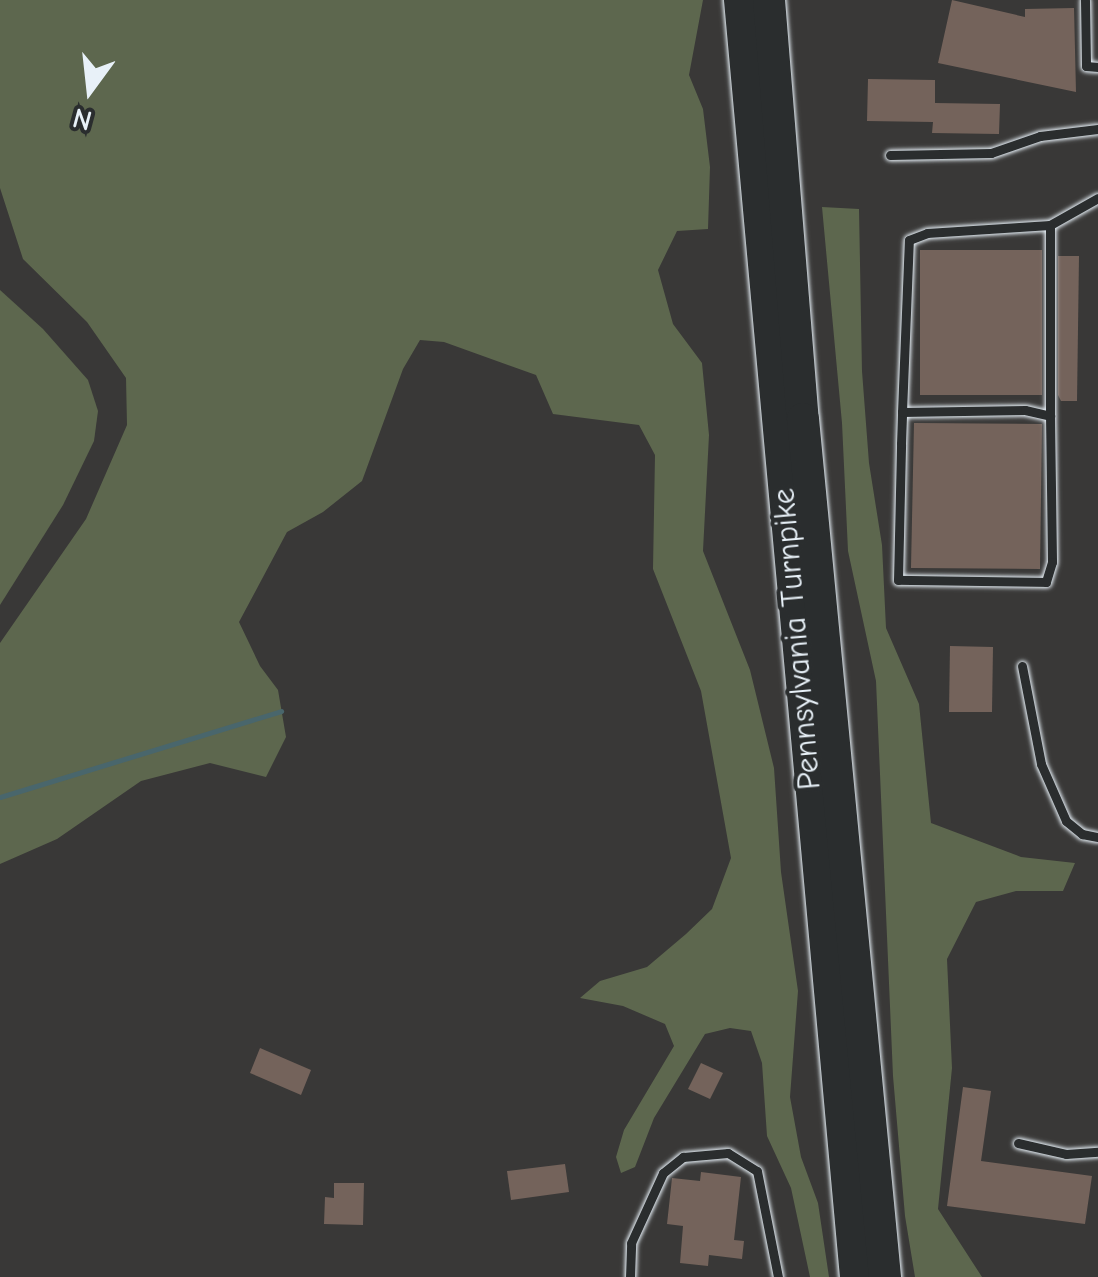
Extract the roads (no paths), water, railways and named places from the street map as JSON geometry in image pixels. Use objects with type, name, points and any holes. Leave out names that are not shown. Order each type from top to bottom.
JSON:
[{"type":"highway","name":"Pennsylvania Turnpike","points":[[740,0],[856,1277]]},
{"type":"highway","name":"Pennsylvania Turnpike","points":[[769,0],[805,439],[885,1277]]},
{"type":"lane","points":[[1085,0],[1086,66],[1098,68]]},
{"type":"lane","points":[[890,155],[991,153],[1040,136],[1098,130]]},
{"type":"lane","points":[[1050,225],[1052,562],[1046,582],[898,580],[909,240],[928,233],[1050,225],[1098,198]]},
{"type":"lane","points":[[902,412],[1025,410],[1050,416]]},
{"type":"lane","points":[[1022,666],[1041,764],[1066,821],[1082,834],[1098,837]]},
{"type":"lane","points":[[1018,1143],[1066,1154],[1098,1152]]},
{"type":"lane","points":[[630,1277],[630,1243],[663,1173],[683,1157],[728,1153],[757,1171],[774,1241],[778,1277]]},
{"type":"waterway","points":[[0,797],[281,711]]}]
